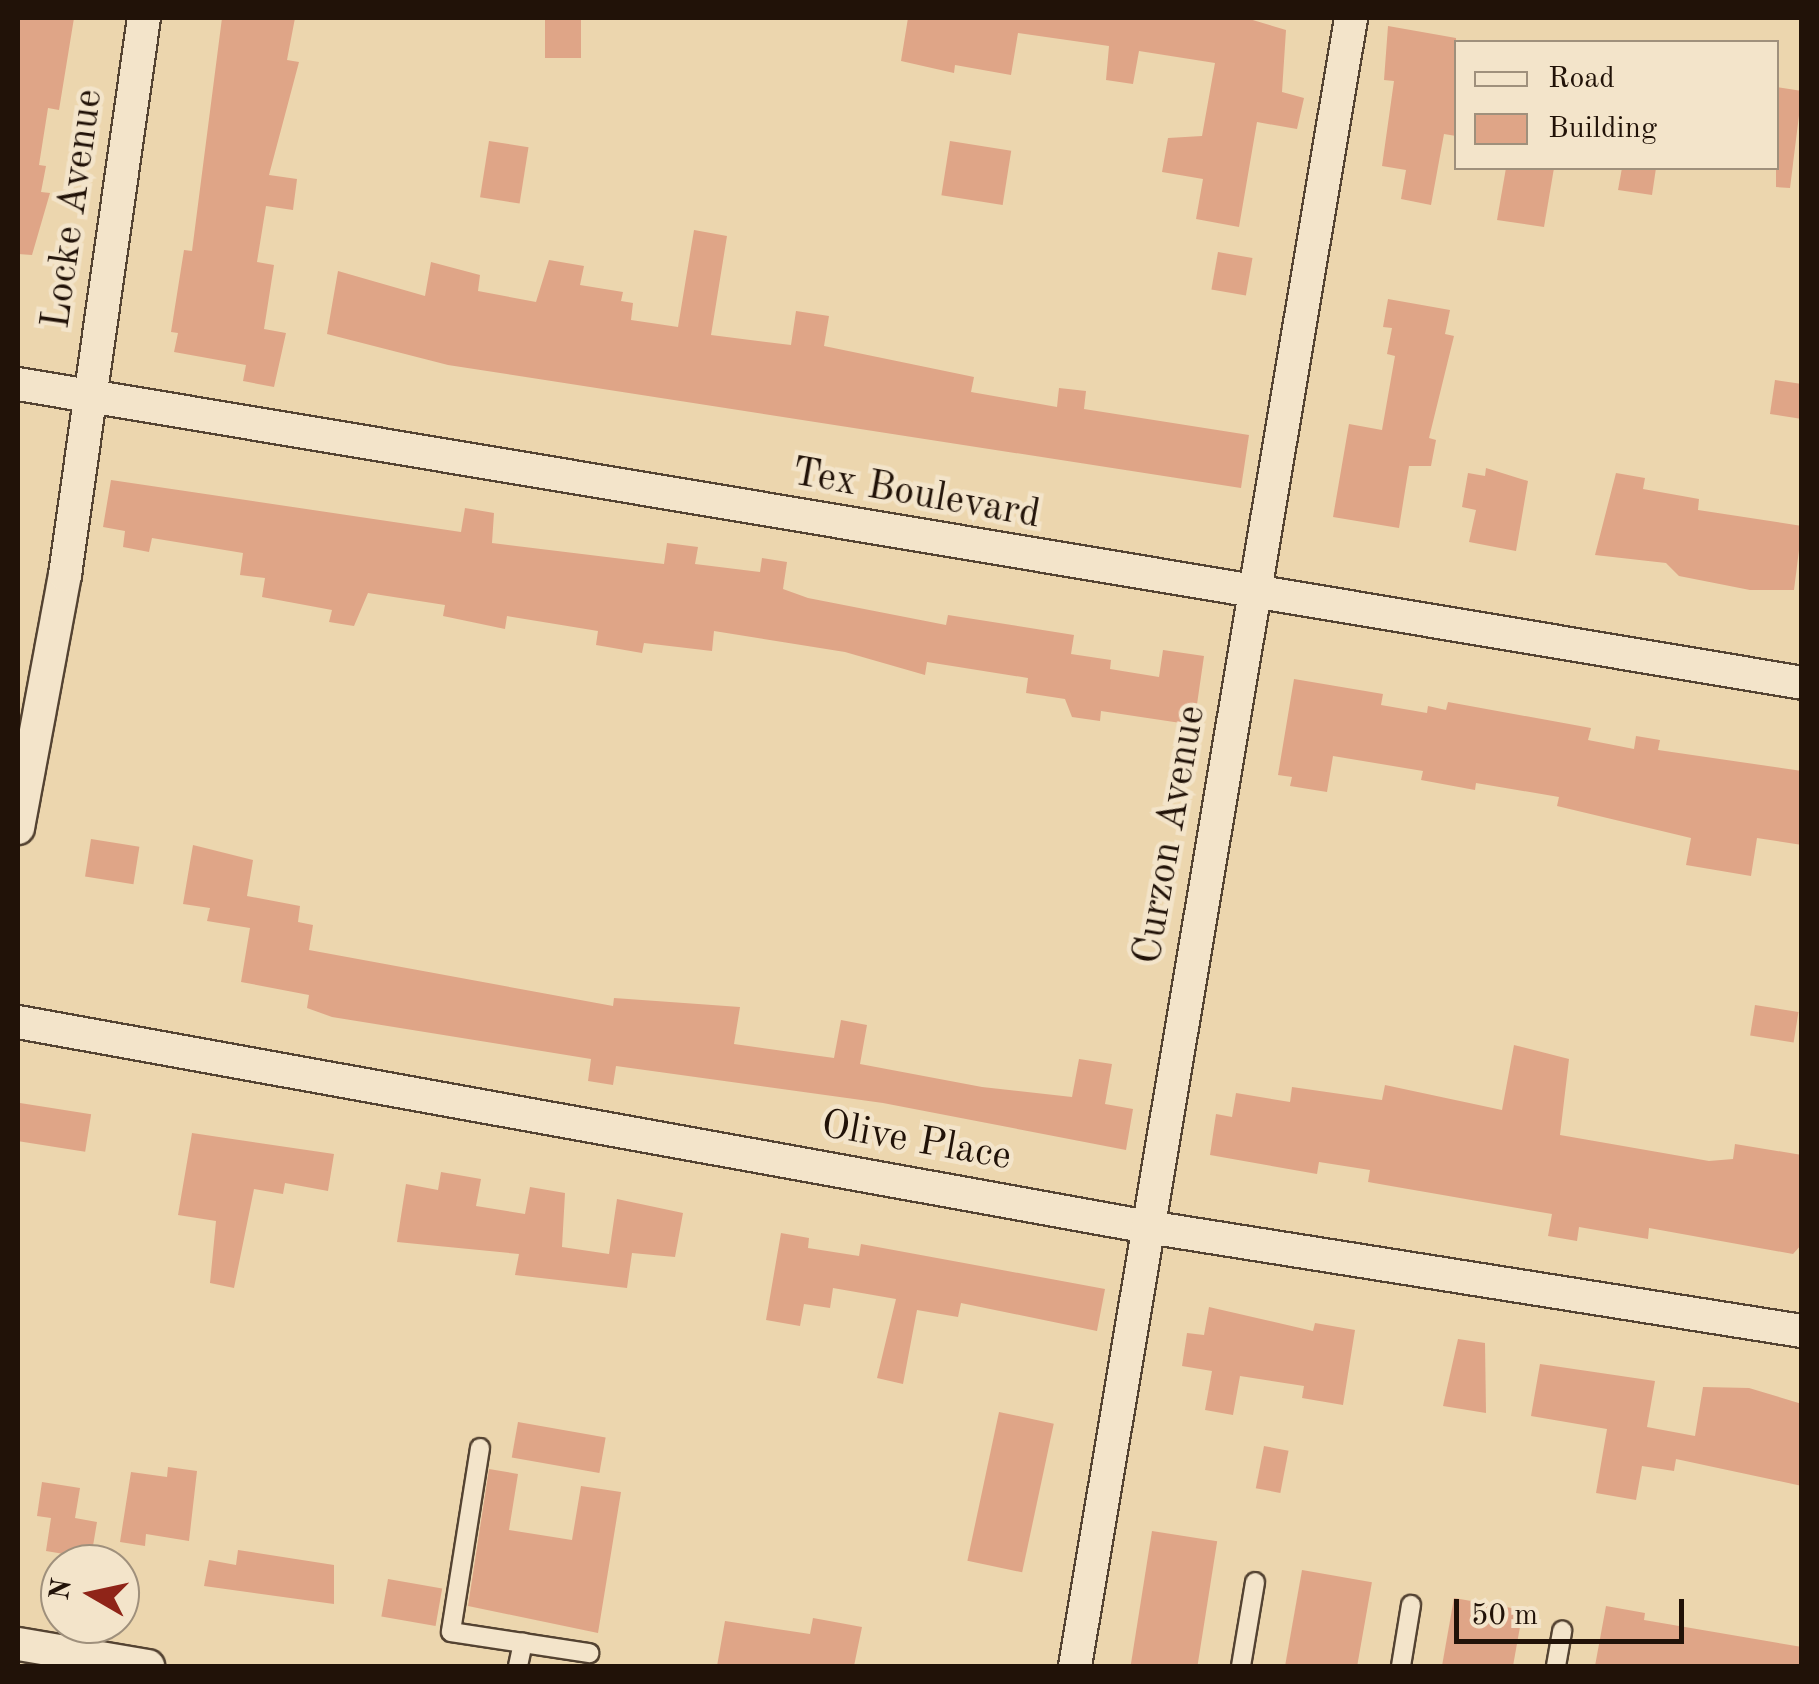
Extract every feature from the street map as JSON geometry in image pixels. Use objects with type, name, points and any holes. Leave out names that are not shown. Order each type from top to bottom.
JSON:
[{"type":"street","name":"Locke Avenue","points":[[18,828],[90,396],[144,18]]},
{"type":"street","name":"Curzon Avenue","points":[[1075,1666],[1351,18]]},
{"type":"street","name":"Tex Boulevard","points":[[18,384],[1254,597],[1802,684]]},
{"type":"street","name":"Olive Place","points":[[18,1022],[1148,1226],[1802,1332]]},
{"type":"street","points":[[18,1644],[52,1658],[148,1666]]},
{"type":"lane","points":[[480,1448],[449,1627],[590,1654]]},
{"type":"lane","points":[[1241,1666],[1255,1582]]},
{"type":"lane","points":[[1401,1666],[1411,1605]]},
{"type":"lane","points":[[1556,1666],[1562,1631]]},
{"type":"lane","points":[[518,1666],[523,1643]]},
{"type":"building","points":[[18,18],[74,18],[59,110],[48,108],[39,165],[46,166],[41,192],[50,193],[32,255],[18,254]]},
{"type":"building","points":[[222,18],[295,18],[287,60],[299,62],[269,175],[297,179],[293,210],[266,206],[257,262],[274,265],[264,329],[286,333],[274,387],[243,381],[246,365],[174,352],[178,333],[171,332],[184,250],[192,251]]},
{"type":"building","points":[[545,18],[581,18],[581,58],[545,58]]},
{"type":"building","points":[[908,18],[1246,18],[1286,30],[1282,92],[1304,98],[1297,129],[1257,122],[1239,227],[1196,219],[1203,179],[1162,172],[1168,138],[1202,136],[1215,63],[1139,51],[1133,84],[1106,80],[1109,46],[1018,33],[1011,75],[955,65],[954,73],[901,61]]},
{"type":"building","points":[[1388,26],[1456,38],[1454,136],[1444,134],[1431,205],[1401,199],[1406,170],[1382,166],[1394,81],[1384,80]]},
{"type":"building","points":[[1779,87],[1802,91],[1790,188],[1776,187]]},
{"type":"building","points":[[489,141],[529,147],[520,204],[480,197]]},
{"type":"building","points":[[950,141],[1011,151],[1003,205],[941,195]]},
{"type":"building","points":[[1506,170],[1554,170],[1544,227],[1497,220]]},
{"type":"building","points":[[1622,170],[1656,170],[1652,195],[1618,190]]},
{"type":"building","points":[[694,230],[727,236],[711,335],[791,345],[796,311],[829,316],[824,346],[974,377],[971,392],[1057,407],[1059,388],[1086,391],[1084,409],[1249,435],[1241,488],[448,365],[327,334],[338,271],[425,296],[431,262],[480,275],[478,291],[536,302],[549,260],[584,266],[580,285],[623,292],[621,301],[633,303],[631,320],[678,327]]},
{"type":"building","points":[[1218,252],[1252,258],[1246,296],[1211,289]]},
{"type":"building","points":[[1388,299],[1450,310],[1445,334],[1454,336],[1429,438],[1436,440],[1431,466],[1409,466],[1399,528],[1333,517],[1349,424],[1382,430],[1395,356],[1387,354],[1392,328],[1383,327]]},
{"type":"building","points":[[1775,380],[1802,384],[1802,419],[1770,414]]},
{"type":"building","points":[[1486,468],[1528,481],[1516,551],[1469,542],[1476,510],[1462,507],[1468,473],[1485,476]]},
{"type":"building","points":[[1616,473],[1645,478],[1643,489],[1699,499],[1698,510],[1802,526],[1794,590],[1750,590],[1679,576],[1666,563],[1595,555]]},
{"type":"building","points":[[111,480],[461,532],[465,508],[494,513],[492,543],[664,564],[667,543],[698,547],[695,564],[760,572],[762,558],[787,562],[783,589],[808,598],[946,625],[948,615],[1074,635],[1071,654],[1111,660],[1110,669],[1159,677],[1163,650],[1204,656],[1194,725],[1101,711],[1100,721],[1072,717],[1065,699],[1026,693],[1028,678],[927,662],[925,675],[845,652],[714,631],[712,651],[644,643],[642,653],[596,645],[598,631],[507,616],[505,629],[443,616],[445,605],[368,593],[354,626],[329,622],[332,610],[262,597],[265,578],[240,575],[243,553],[152,538],[149,552],[123,547],[125,531],[103,527]]},
{"type":"building","points":[[1294,679],[1383,694],[1381,705],[1427,713],[1428,706],[1446,710],[1448,702],[1591,728],[1588,740],[1634,749],[1636,736],[1660,740],[1658,750],[1802,771],[1802,845],[1757,838],[1751,876],[1686,865],[1691,838],[1557,806],[1559,797],[1476,783],[1475,790],[1421,780],[1423,771],[1333,756],[1327,792],[1290,786],[1292,777],[1278,775]]},
{"type":"building","points":[[91,839],[139,847],[133,884],[85,877]]},
{"type":"building","points":[[193,845],[253,860],[247,896],[300,906],[298,922],[313,925],[309,950],[613,1006],[614,998],[740,1007],[734,1044],[834,1058],[841,1020],[867,1025],[860,1064],[982,1087],[1072,1097],[1079,1059],[1112,1064],[1105,1104],[1133,1109],[1126,1150],[883,1103],[616,1066],[613,1085],[588,1081],[591,1059],[332,1017],[307,1008],[309,995],[241,982],[250,928],[207,921],[210,908],[183,904]]},
{"type":"building","points":[[1755,1005],[1798,1012],[1794,1043],[1750,1036]]},
{"type":"building","points":[[1514,1045],[1569,1059],[1560,1135],[1709,1161],[1733,1159],[1735,1144],[1802,1155],[1802,1244],[1793,1254],[1649,1228],[1648,1239],[1579,1227],[1577,1241],[1548,1236],[1552,1214],[1368,1182],[1370,1170],[1319,1162],[1317,1174],[1210,1155],[1216,1114],[1232,1117],[1236,1093],[1290,1102],[1292,1087],[1382,1100],[1385,1085],[1502,1110]]},
{"type":"building","points":[[20,1103],[91,1114],[85,1152],[18,1141]]},
{"type":"building","points":[[192,1133],[334,1154],[328,1191],[285,1183],[283,1194],[254,1189],[234,1288],[210,1283],[216,1221],[178,1215]]},
{"type":"building","points":[[441,1172],[481,1179],[476,1206],[525,1214],[530,1187],[565,1193],[562,1247],[609,1254],[617,1199],[683,1213],[675,1257],[632,1253],[627,1288],[515,1275],[519,1254],[397,1242],[406,1184],[438,1190]]},
{"type":"building","points":[[781,1233],[809,1238],[808,1248],[859,1256],[861,1244],[1105,1289],[1097,1331],[961,1303],[958,1317],[917,1310],[903,1384],[877,1378],[896,1299],[833,1288],[830,1308],[804,1304],[800,1326],[766,1320]]},
{"type":"building","points":[[1209,1307],[1313,1331],[1315,1323],[1355,1330],[1343,1405],[1302,1398],[1304,1386],[1240,1376],[1233,1415],[1205,1410],[1212,1371],[1182,1366],[1187,1333],[1204,1335]]},
{"type":"building","points":[[1458,1339],[1485,1343],[1486,1413],[1443,1406]]},
{"type":"building","points":[[1540,1364],[1655,1381],[1647,1427],[1695,1436],[1703,1387],[1749,1388],[1802,1404],[1802,1486],[1676,1459],[1674,1471],[1642,1466],[1636,1500],[1596,1493],[1607,1429],[1531,1416]]},
{"type":"building","points":[[999,1412],[1054,1424],[1022,1572],[967,1561]]},
{"type":"building","points":[[518,1422],[606,1437],[599,1473],[512,1457]]},
{"type":"building","points":[[1264,1446],[1289,1451],[1280,1493],[1256,1488]]},
{"type":"building","points":[[168,1467],[197,1471],[189,1541],[146,1534],[145,1546],[120,1542],[131,1472],[167,1477]]},
{"type":"building","points":[[489,1469],[518,1474],[509,1530],[572,1540],[581,1486],[621,1492],[598,1633],[468,1606]]},
{"type":"building","points":[[42,1482],[80,1488],[75,1518],[97,1522],[93,1544],[47,1544],[51,1518],[37,1516]]},
{"type":"building","points":[[1152,1531],[1217,1541],[1197,1666],[1131,1665]]},
{"type":"building","points":[[238,1550],[334,1565],[334,1604],[204,1586],[209,1560],[236,1565]]},
{"type":"building","points":[[1302,1570],[1372,1582],[1357,1666],[1285,1666]]},
{"type":"building","points":[[388,1579],[442,1589],[436,1626],[381,1616]]},
{"type":"building","points":[[1454,1598],[1523,1610],[1513,1666],[1442,1666]]},
{"type":"building","points":[[1606,1606],[1645,1613],[1644,1620],[1802,1647],[1802,1666],[1595,1666]]},
{"type":"building","points":[[813,1618],[862,1627],[854,1666],[717,1666],[725,1621],[810,1634]]}]
